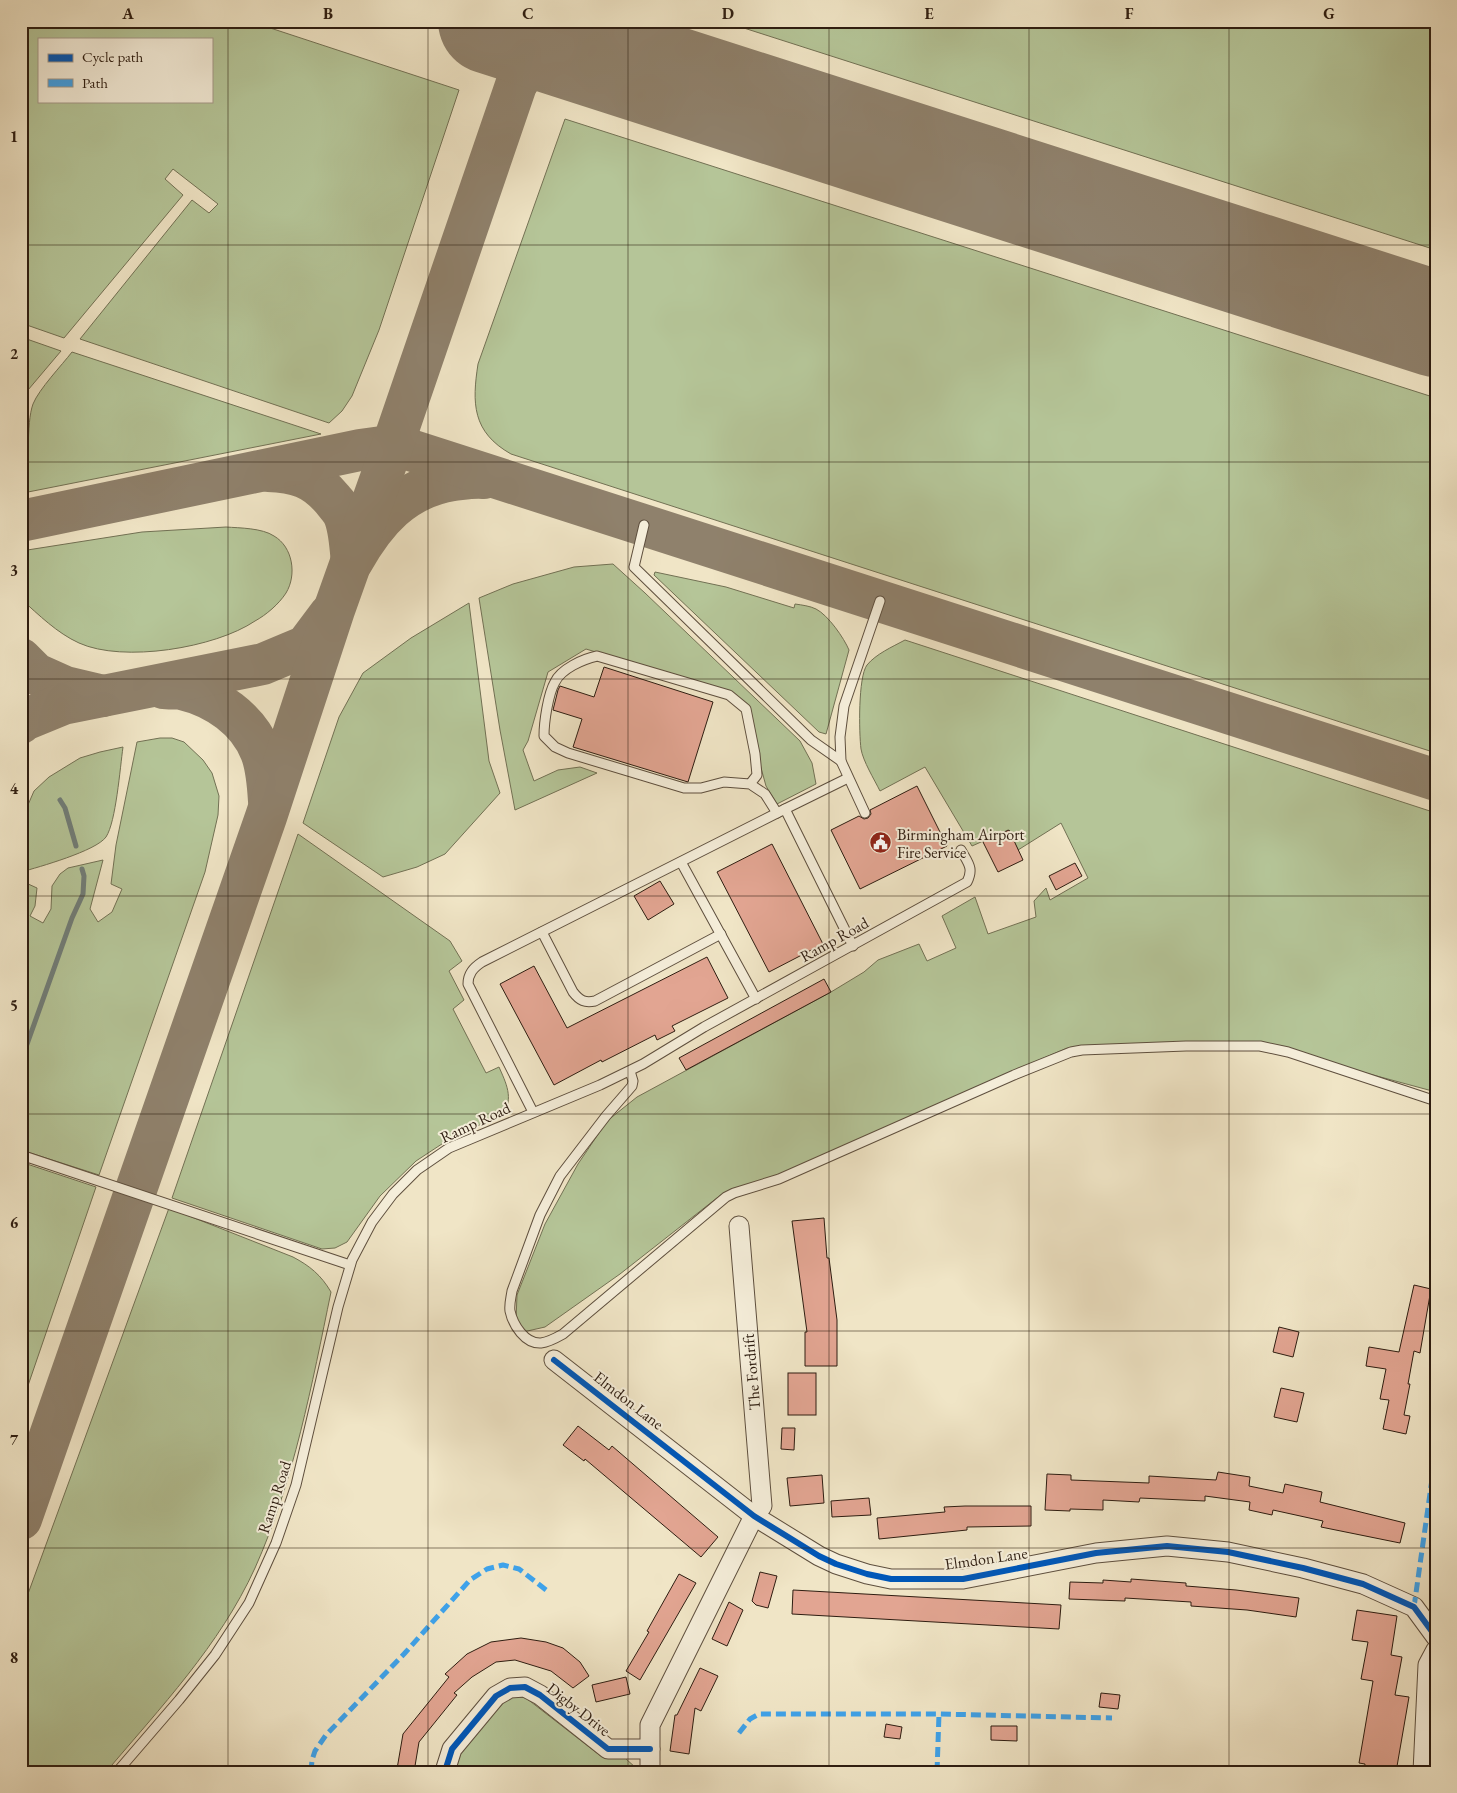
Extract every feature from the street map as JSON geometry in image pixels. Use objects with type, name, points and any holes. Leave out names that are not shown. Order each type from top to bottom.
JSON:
[{"type":"street","name":"The Fordrift","points":[[739,1226],[762,1506],[754,1516]]},
{"type":"street","name":"Elmdon Lane","points":[[554,1360],[754,1516],[827,1560],[867,1574],[891,1578],[963,1578],[1096,1553],[1168,1546],[1228,1552],[1303,1568],[1363,1584],[1414,1607],[1436,1637]]},
{"type":"street","points":[[650,1772],[650,1725],[754,1516]]},
{"type":"street","points":[[1423,1772],[1428,1665],[1436,1650]]},
{"type":"street","name":"Digby Drive","points":[[446,1772],[452,1749],[496,1696],[510,1688],[525,1687],[540,1695],[608,1749],[650,1749]]},
{"type":"lane","points":[[644,525],[634,567],[811,740],[841,761]]},
{"type":"lane","points":[[865,813],[841,761],[840,737],[844,706],[880,602]]},
{"type":"lane","points":[[750,784],[757,775],[750,722],[746,709],[729,695],[597,656],[586,658],[562,673],[555,682],[544,723],[544,736],[556,747],[684,788],[701,788],[724,782],[750,784],[765,794],[776,813]]},
{"type":"lane","points":[[533,1112],[468,984],[468,977],[476,966],[848,778]]},
{"type":"lane","points":[[785,809],[853,946]]},
{"type":"lane","name":"Ramp Road","points":[[117,1772],[179,1700],[215,1654],[249,1603],[276,1543],[296,1484],[338,1307],[350,1265],[372,1222],[393,1194],[417,1170],[449,1148],[600,1085],[630,1070],[967,882],[971,875],[970,866],[961,850]]},
{"type":"lane","points":[[681,862],[756,999]]},
{"type":"lane","points":[[542,932],[573,992],[586,1003],[595,1001],[721,934]]},
{"type":"lane","points":[[630,1070],[633,1081],[632,1086],[580,1150],[556,1184],[540,1215],[512,1291],[509,1303],[510,1312],[524,1337],[532,1342],[541,1343],[553,1340],[563,1334],[726,1197],[779,1179],[1014,1075],[1071,1052],[1186,1046],[1260,1046],[1288,1052],[1436,1101]]},
{"type":"lane","points":[[21,1155],[350,1265]]},
{"type":"green space","points":[[21,21],[249,21],[459,90],[379,330],[352,396],[342,411],[329,423],[80,339],[192,200],[209,213],[218,204],[173,169],[165,179],[183,195],[64,338],[21,323]]},
{"type":"green space","points":[[722,21],[1436,21],[1436,250]]},
{"type":"green space","points":[[565,119],[1436,398],[1436,753],[511,454],[498,445],[482,426],[478,415],[475,391],[478,364]]},
{"type":"green space","points":[[21,337],[61,351],[28,390],[21,393]]},
{"type":"green space","points":[[72,352],[321,434],[28,492],[29,434],[33,404],[45,384]]},
{"type":"green space","points":[[226,527],[263,531],[274,536],[289,554],[292,570],[289,586],[280,601],[259,619],[238,631],[217,639],[168,650],[119,652],[98,649],[79,643],[63,634],[21,599],[21,551],[142,532]]},
{"type":"green space","points":[[613,564],[800,741],[812,763],[816,784],[777,804],[766,786],[758,757],[754,729],[730,693],[586,649],[548,672],[528,741],[523,750],[534,781],[558,770],[580,767],[597,773],[515,810],[479,598],[513,584],[574,567]]},
{"type":"green space","points":[[655,572],[726,587],[794,608],[795,604],[809,606],[826,616],[840,633],[849,650],[826,734],[819,732],[654,575]]},
{"type":"green space","points":[[469,603],[489,761],[500,793],[445,854],[417,867],[383,877],[303,823],[339,717],[363,673],[411,638]]},
{"type":"green space","points":[[905,640],[1436,813],[1436,1092],[1262,1045],[1067,1048],[812,1163],[722,1194],[620,1274],[545,1327],[523,1332],[516,1320],[517,1295],[545,1224],[578,1164],[607,1121],[637,1097],[831,992],[864,972],[878,960],[919,944],[927,961],[956,948],[942,916],[975,897],[988,934],[1036,917],[1034,901],[1046,888],[1050,900],[1088,878],[1061,823],[1018,850],[1008,830],[972,846],[925,767],[880,791],[866,764],[861,749],[862,681],[867,665],[875,657]]},
{"type":"green space","points":[[172,738],[184,742],[203,760],[212,773],[219,796],[218,815],[205,872],[99,1175],[21,1150],[21,884],[26,883],[37,888],[35,906],[30,916],[43,923],[51,909],[52,886],[60,874],[68,868],[103,860],[90,909],[98,922],[112,912],[122,889],[111,884],[116,845],[137,742]]},
{"type":"green space","points":[[123,747],[115,807],[106,837],[91,848],[79,853],[21,872],[21,821],[34,791],[49,777],[80,758]]},
{"type":"green space","points":[[298,834],[450,941],[462,961],[449,971],[464,1000],[453,1009],[486,1073],[499,1067],[508,1091],[508,1103],[503,1115],[454,1136],[416,1161],[380,1196],[347,1242],[335,1248],[322,1249],[172,1198]]},
{"type":"green space","points":[[21,1162],[96,1187],[21,1406]]},
{"type":"green space","points":[[169,1208],[293,1257],[315,1272],[331,1292],[317,1362],[291,1467],[269,1535],[241,1596],[225,1623],[188,1675],[106,1772],[21,1772],[21,1613]]},
{"type":"green space","points":[[516,1696],[526,1698],[602,1757],[625,1758],[636,1768],[637,1772],[455,1772],[454,1768],[461,1749],[505,1701]]},
{"type":"building","points":[[604,667],[713,702],[688,782],[573,747],[582,719],[553,710],[558,690],[560,686],[594,697]]},
{"type":"building","points":[[917,786],[947,846],[860,889],[831,830],[859,816],[864,819],[868,818],[871,814],[870,810]]},
{"type":"building","points":[[1009,830],[1023,860],[998,872],[983,842]]},
{"type":"building","points":[[772,844],[823,944],[769,972],[717,872]]},
{"type":"building","points":[[1075,863],[1082,876],[1056,890],[1049,876]]},
{"type":"building","points":[[660,881],[674,904],[648,920],[634,896]]},
{"type":"building","points":[[707,957],[728,998],[672,1026],[675,1031],[657,1040],[655,1035],[602,1062],[601,1060],[554,1085],[500,984],[534,966],[567,1028]]},
{"type":"building","points":[[824,979],[831,992],[686,1070],[679,1058]]},
{"type":"building","points":[[824,1218],[827,1258],[829,1258],[837,1320],[837,1366],[805,1366],[805,1332],[807,1332],[792,1221]]},
{"type":"building","points":[[1414,1285],[1431,1289],[1420,1353],[1414,1351],[1408,1384],[1410,1384],[1404,1415],[1410,1416],[1406,1434],[1383,1429],[1389,1400],[1380,1399],[1386,1369],[1366,1366],[1369,1347],[1399,1352]]},
{"type":"building","points":[[1279,1327],[1299,1332],[1293,1357],[1273,1352]]},
{"type":"building","points":[[788,1373],[816,1373],[816,1415],[788,1415]]},
{"type":"building","points":[[1281,1388],[1304,1393],[1297,1422],[1274,1417]]},
{"type":"building","points":[[578,1426],[609,1450],[612,1446],[718,1537],[701,1557],[585,1459],[584,1461],[563,1445]]},
{"type":"building","points":[[782,1428],[795,1428],[794,1450],[781,1449]]},
{"type":"building","points":[[1218,1472],[1250,1477],[1249,1486],[1283,1493],[1285,1484],[1322,1492],[1320,1502],[1405,1523],[1400,1543],[1321,1527],[1323,1521],[1273,1510],[1272,1515],[1249,1510],[1250,1502],[1205,1496],[1205,1501],[1140,1498],[1139,1502],[1103,1500],[1103,1510],[1045,1510],[1047,1474],[1071,1475],[1071,1480],[1149,1483],[1149,1476],[1216,1480]]},
{"type":"building","points":[[822,1475],[824,1503],[790,1506],[787,1478]]},
{"type":"building","points":[[869,1498],[871,1515],[832,1517],[831,1501]]},
{"type":"building","points":[[1031,1506],[1031,1526],[967,1527],[967,1530],[879,1539],[877,1518],[945,1512],[944,1507]]},
{"type":"building","points":[[760,1572],[777,1576],[768,1608],[756,1605],[752,1601]]},
{"type":"building","points":[[679,1574],[696,1583],[640,1680],[626,1671]]},
{"type":"building","points":[[1131,1579],[1186,1583],[1186,1586],[1299,1598],[1296,1617],[1247,1610],[1191,1606],[1191,1602],[1125,1598],[1125,1601],[1069,1599],[1070,1582],[1103,1583],[1103,1580],[1131,1582]]},
{"type":"building","points":[[793,1590],[1061,1605],[1059,1629],[792,1614]]},
{"type":"building","points":[[729,1602],[743,1610],[727,1646],[712,1639]]},
{"type":"building","points":[[1357,1610],[1397,1616],[1391,1655],[1402,1657],[1395,1695],[1409,1697],[1396,1772],[1364,1772],[1365,1764],[1359,1763],[1373,1681],[1361,1679],[1368,1642],[1352,1640]]},
{"type":"building","points":[[521,1638],[546,1642],[563,1648],[580,1662],[589,1676],[573,1688],[551,1671],[515,1660],[496,1662],[472,1677],[454,1693],[457,1695],[419,1742],[414,1772],[397,1769],[403,1734],[449,1677],[445,1674],[467,1654],[491,1642]]},
{"type":"building","points":[[700,1668],[718,1676],[701,1711],[695,1708],[689,1754],[670,1751],[675,1715],[677,1715]]},
{"type":"building","points":[[626,1677],[630,1694],[596,1702],[592,1685]]},
{"type":"building","points":[[1101,1693],[1120,1695],[1118,1709],[1099,1707]]},
{"type":"building","points":[[886,1724],[902,1727],[900,1739],[884,1737]]},
{"type":"building","points":[[991,1726],[1017,1726],[1017,1741],[991,1740]]},
{"type":"waterway","points":[[60,800],[65,808],[76,846]]},
{"type":"waterway","points":[[21,1061],[72,918],[83,894],[84,876],[82,869]]},
{"type":"taxiway","points":[[498,21],[493,22],[506,39],[516,57],[518,81]]},
{"type":"taxiway","points":[[21,1519],[266,817],[334,610],[538,21]]},
{"type":"taxiway","points":[[518,81],[541,58],[565,52],[589,53],[573,41],[556,21]]},
{"type":"taxiway","points":[[1423,320],[1436,320]]},
{"type":"taxiway","points":[[21,521],[360,450],[382,447],[404,448],[1436,780]]},
{"type":"taxiway","points":[[268,471],[304,477],[326,492],[341,509],[345,518],[352,562],[370,533],[381,520],[392,509],[419,490],[453,480],[484,478]]},
{"type":"taxiway","points":[[21,723],[63,704],[263,664],[306,646],[330,614]]},
{"type":"taxiway","points":[[21,659],[36,674],[65,687],[103,696]]},
{"type":"taxiway","points":[[163,688],[182,689],[207,698],[229,711],[248,729],[263,758],[268,782],[269,801]]},
{"type":"runway","points":[[491,21],[1436,324]]},
{"type":"marked path","points":[[1414,1607],[1436,1451]]},
{"type":"marked path","points":[[311,1772],[315,1751],[326,1735],[404,1654],[470,1580],[487,1569],[503,1565],[519,1569],[550,1593]]},
{"type":"marked path","points":[[739,1733],[750,1719],[759,1714],[939,1714],[1112,1718]]},
{"type":"marked path","points":[[937,1772],[939,1714]]},
{"type":"cycle path","points":[[554,1360],[754,1516],[819,1556],[836,1564],[867,1574],[891,1579],[963,1579],[1096,1553],[1167,1546],[1228,1552],[1303,1568],[1363,1584],[1414,1607],[1436,1637]]},
{"type":"cycle path","points":[[446,1772],[452,1749],[496,1696],[510,1688],[525,1687],[540,1695],[608,1749],[650,1749]]},
{"type":"place","name":"Birmingham Airport Fire Service","points":[[881,843]]}]
